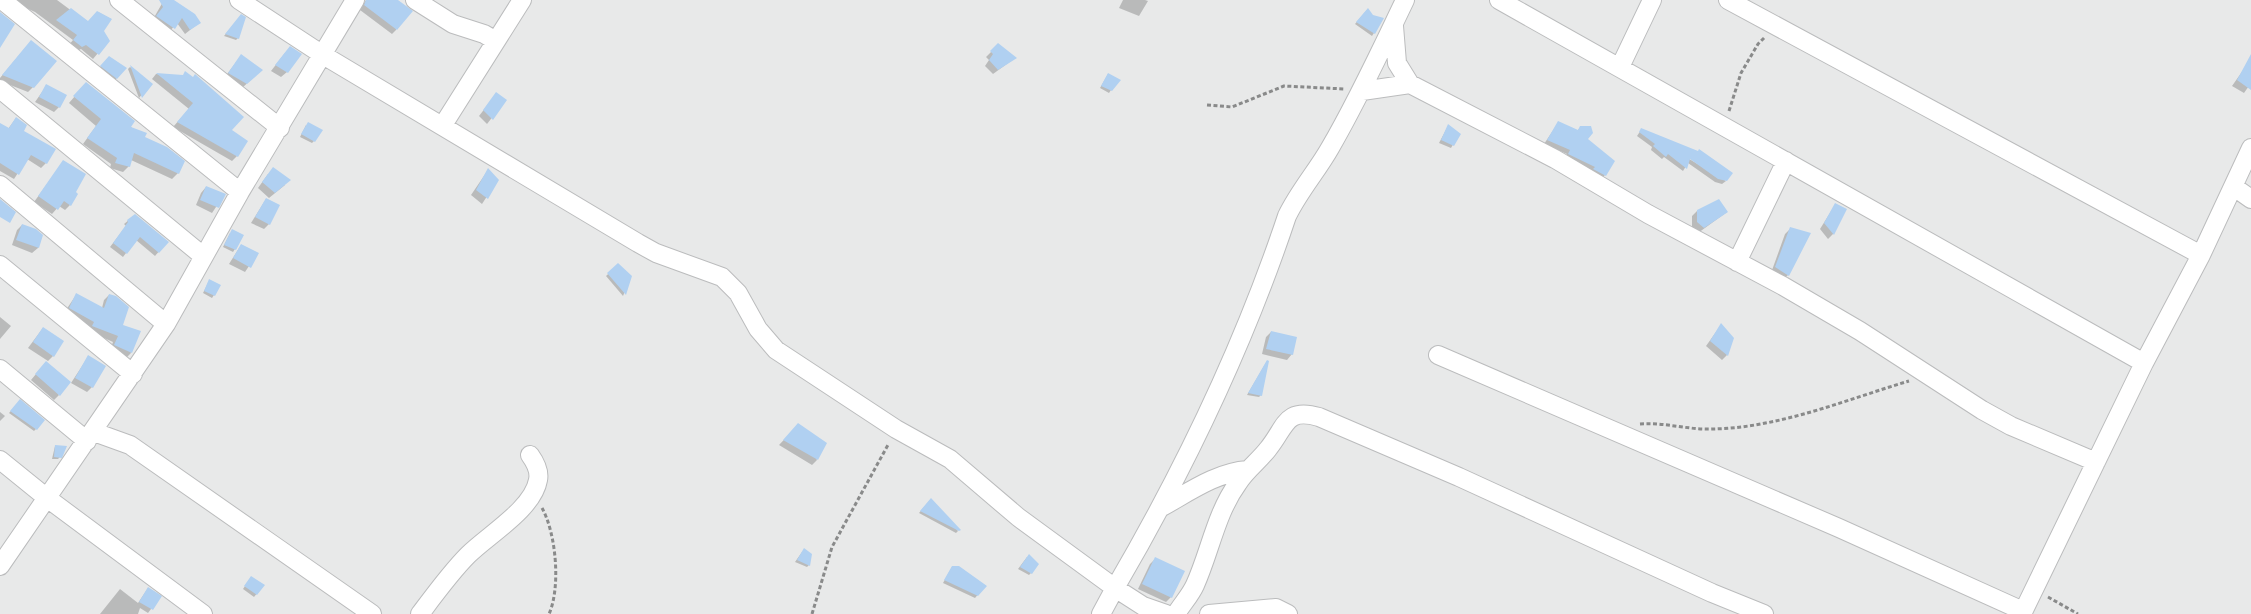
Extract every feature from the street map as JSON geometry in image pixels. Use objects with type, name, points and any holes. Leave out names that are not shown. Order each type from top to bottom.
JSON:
[{"type":"street","points":[[2,0],[240,192]]},
{"type":"street","points":[[119,0],[280,128]]},
{"type":"street","points":[[239,0],[323,55],[656,253],[722,277],[734,288],[758,329],[776,350],[896,429],[950,459],[1018,517],[1115,588],[1143,606],[1166,614]]},
{"type":"street","points":[[3,556],[90,437],[166,324],[240,192],[355,0]]},
{"type":"street","points":[[415,0],[459,28],[484,34],[496,41]]},
{"type":"street","points":[[442,125],[522,0]]},
{"type":"street","points":[[1101,614],[1162,507],[1247,324],[1294,201],[1330,148],[1362,91],[1405,0]]},
{"type":"street","points":[[1499,0],[2144,363]]},
{"type":"street","points":[[1620,67],[1652,0]]},
{"type":"street","points":[[1728,0],[2201,255]]},
{"type":"street","points":[[1394,23],[1397,63],[1410,84],[1555,159],[1648,214],[1860,331],[1926,376],[2011,426],[2096,462]]},
{"type":"street","points":[[1362,91],[1410,84]]},
{"type":"street","points":[[0,89],[203,256]]},
{"type":"street","points":[[1438,355],[1615,431],[2023,613],[2144,363],[2201,255],[2251,148]]},
{"type":"street","points":[[1737,262],[1786,161]]},
{"type":"street","points":[[0,185],[166,324]]},
{"type":"street","points":[[2234,187],[2251,199]]},
{"type":"street","points":[[0,265],[133,374]]},
{"type":"street","points":[[0,369],[90,437],[130,445],[357,608],[372,614]]},
{"type":"street","points":[[1176,614],[1195,584],[1205,555],[1229,499],[1238,483],[1275,441],[1286,422],[1294,415],[1307,414],[1459,477],[1712,593],[1764,614]]},
{"type":"street","points":[[420,614],[468,555],[520,510],[533,493],[538,480],[538,469],[530,455]]},
{"type":"street","points":[[0,460],[47,498],[203,614]]},
{"type":"street","points":[[1162,507],[1207,482],[1229,473],[1248,470]]},
{"type":"street","points":[[1209,614],[1276,608],[1288,614]]},
{"type":"path","points":[[1720,124],[1731,108],[1740,73],[1758,44],[1776,26]]},
{"type":"path","points":[[1208,106],[1232,107],[1284,86],[1362,91]]},
{"type":"path","points":[[1615,431],[1641,423],[1711,429],[1785,419],[1926,376]]},
{"type":"path","points":[[812,614],[832,547],[896,429]]},
{"type":"path","points":[[533,493],[549,523],[554,547],[555,580],[552,607],[549,614]]},
{"type":"path","points":[[2034,589],[2078,614]]},
{"type":"building","points":[[159,0],[174,0],[195,14],[201,23],[190,30],[182,18],[175,29],[156,16],[163,7]]},
{"type":"building","points":[[366,0],[398,0],[413,11],[397,30],[364,5]]},
{"type":"building","points":[[71,8],[88,21],[97,11],[112,19],[104,31],[110,41],[99,55],[86,45],[82,47],[73,40],[77,35],[56,20]]},
{"type":"building","points":[[1368,8],[1373,15],[1384,18],[1375,34],[1356,22]]},
{"type":"building","points":[[0,12],[15,24],[0,48]]},
{"type":"building","points":[[241,14],[246,17],[239,39],[225,34]]},
{"type":"building","points":[[31,40],[57,61],[34,88],[2,75]]},
{"type":"building","points":[[998,43],[1017,58],[998,70],[989,60],[993,54],[990,51]]},
{"type":"building","points":[[290,46],[302,54],[288,73],[275,65]]},
{"type":"building","points":[[241,54],[263,70],[247,84],[228,73]]},
{"type":"building","points":[[2251,54],[2251,90],[2237,80]]},
{"type":"building","points":[[109,56],[127,68],[117,79],[100,66]]},
{"type":"building","points":[[130,65],[153,84],[142,98]]},
{"type":"building","points":[[185,71],[193,77],[195,74],[244,117],[232,130],[248,141],[238,157],[177,122],[193,103],[156,73],[183,75]]},
{"type":"building","points":[[1108,73],[1121,80],[1112,91],[1101,86]]},
{"type":"building","points":[[86,82],[135,121],[131,127],[147,133],[145,137],[167,147],[185,161],[179,174],[134,153],[130,167],[115,163],[117,158],[87,138],[101,119],[73,96]]},
{"type":"building","points":[[46,84],[67,95],[60,108],[39,97]]},
{"type":"building","points":[[496,92],[507,100],[493,120],[483,110]]},
{"type":"building","points":[[16,117],[27,125],[24,131],[56,149],[47,164],[31,155],[19,175],[0,163],[0,123],[9,128]]},
{"type":"building","points":[[1558,121],[1578,130],[1580,126],[1591,126],[1593,133],[1588,139],[1615,161],[1606,176],[1593,169],[1595,167],[1568,154],[1570,150],[1547,140]]},
{"type":"building","points":[[308,122],[323,130],[315,142],[301,134]]},
{"type":"building","points":[[1448,124],[1461,134],[1454,146],[1441,140]]},
{"type":"building","points":[[1641,128],[1698,151],[1699,149],[1733,173],[1727,181],[1718,179],[1690,159],[1687,169],[1668,154],[1666,157],[1653,146],[1655,144],[1639,132]]},
{"type":"building","points":[[63,160],[86,174],[71,206],[64,201],[58,210],[38,196]]},
{"type":"building","points":[[273,167],[291,180],[275,193],[262,182]]},
{"type":"building","points":[[488,168],[499,180],[488,199],[476,190]]},
{"type":"building","points":[[206,186],[226,194],[219,208],[200,200]]},
{"type":"building","points":[[266,198],[280,205],[270,225],[255,217]]},
{"type":"building","points":[[0,199],[16,212],[10,223],[0,217]]},
{"type":"building","points":[[1719,199],[1728,212],[1704,228],[1697,222],[1697,210]]},
{"type":"building","points":[[1835,203],[1847,209],[1834,235],[1824,223]]},
{"type":"building","points":[[135,214],[169,242],[159,253],[140,237],[127,254],[113,243],[128,222],[127,220]]},
{"type":"building","points":[[22,224],[36,229],[43,235],[39,248],[16,240]]},
{"type":"building","points":[[1790,227],[1811,233],[1789,276],[1775,267]]},
{"type":"building","points":[[232,229],[244,235],[236,250],[224,245]]},
{"type":"building","points":[[241,244],[259,253],[251,268],[233,258]]},
{"type":"building","points":[[618,263],[632,276],[626,295],[607,273]]},
{"type":"building","points":[[209,279],[221,285],[215,296],[204,291]]},
{"type":"building","points":[[76,293],[104,308],[109,294],[116,296],[129,307],[123,325],[141,331],[132,353],[114,345],[118,336],[92,326],[94,322],[69,308]]},
{"type":"building","points":[[1721,323],[1734,338],[1728,356],[1710,341]]},
{"type":"building","points":[[43,327],[64,341],[54,357],[33,342]]},
{"type":"building","points":[[1271,331],[1297,337],[1293,355],[1266,349]]},
{"type":"building","points":[[88,355],[106,366],[93,388],[75,378]]},
{"type":"building","points":[[1267,360],[1269,361],[1262,396],[1248,393]]},
{"type":"building","points":[[46,361],[71,382],[60,396],[35,374]]},
{"type":"building","points":[[20,399],[45,420],[37,430],[10,411]]},
{"type":"building","points":[[798,423],[827,443],[818,460],[783,440]]},
{"type":"building","points":[[55,445],[67,446],[62,458],[54,457]]},
{"type":"building","points":[[931,498],[961,530],[959,531],[920,511]]},
{"type":"building","points":[[804,548],[812,554],[810,566],[797,560]]},
{"type":"building","points":[[1029,554],[1039,564],[1032,574],[1020,567]]},
{"type":"building","points":[[1155,557],[1185,571],[1172,598],[1142,584]]},
{"type":"building","points":[[952,566],[959,566],[987,586],[978,596],[944,580]]},
{"type":"building","points":[[251,576],[265,585],[257,595],[244,586]]},
{"type":"building","points":[[148,587],[162,596],[153,610],[139,602]]}]
